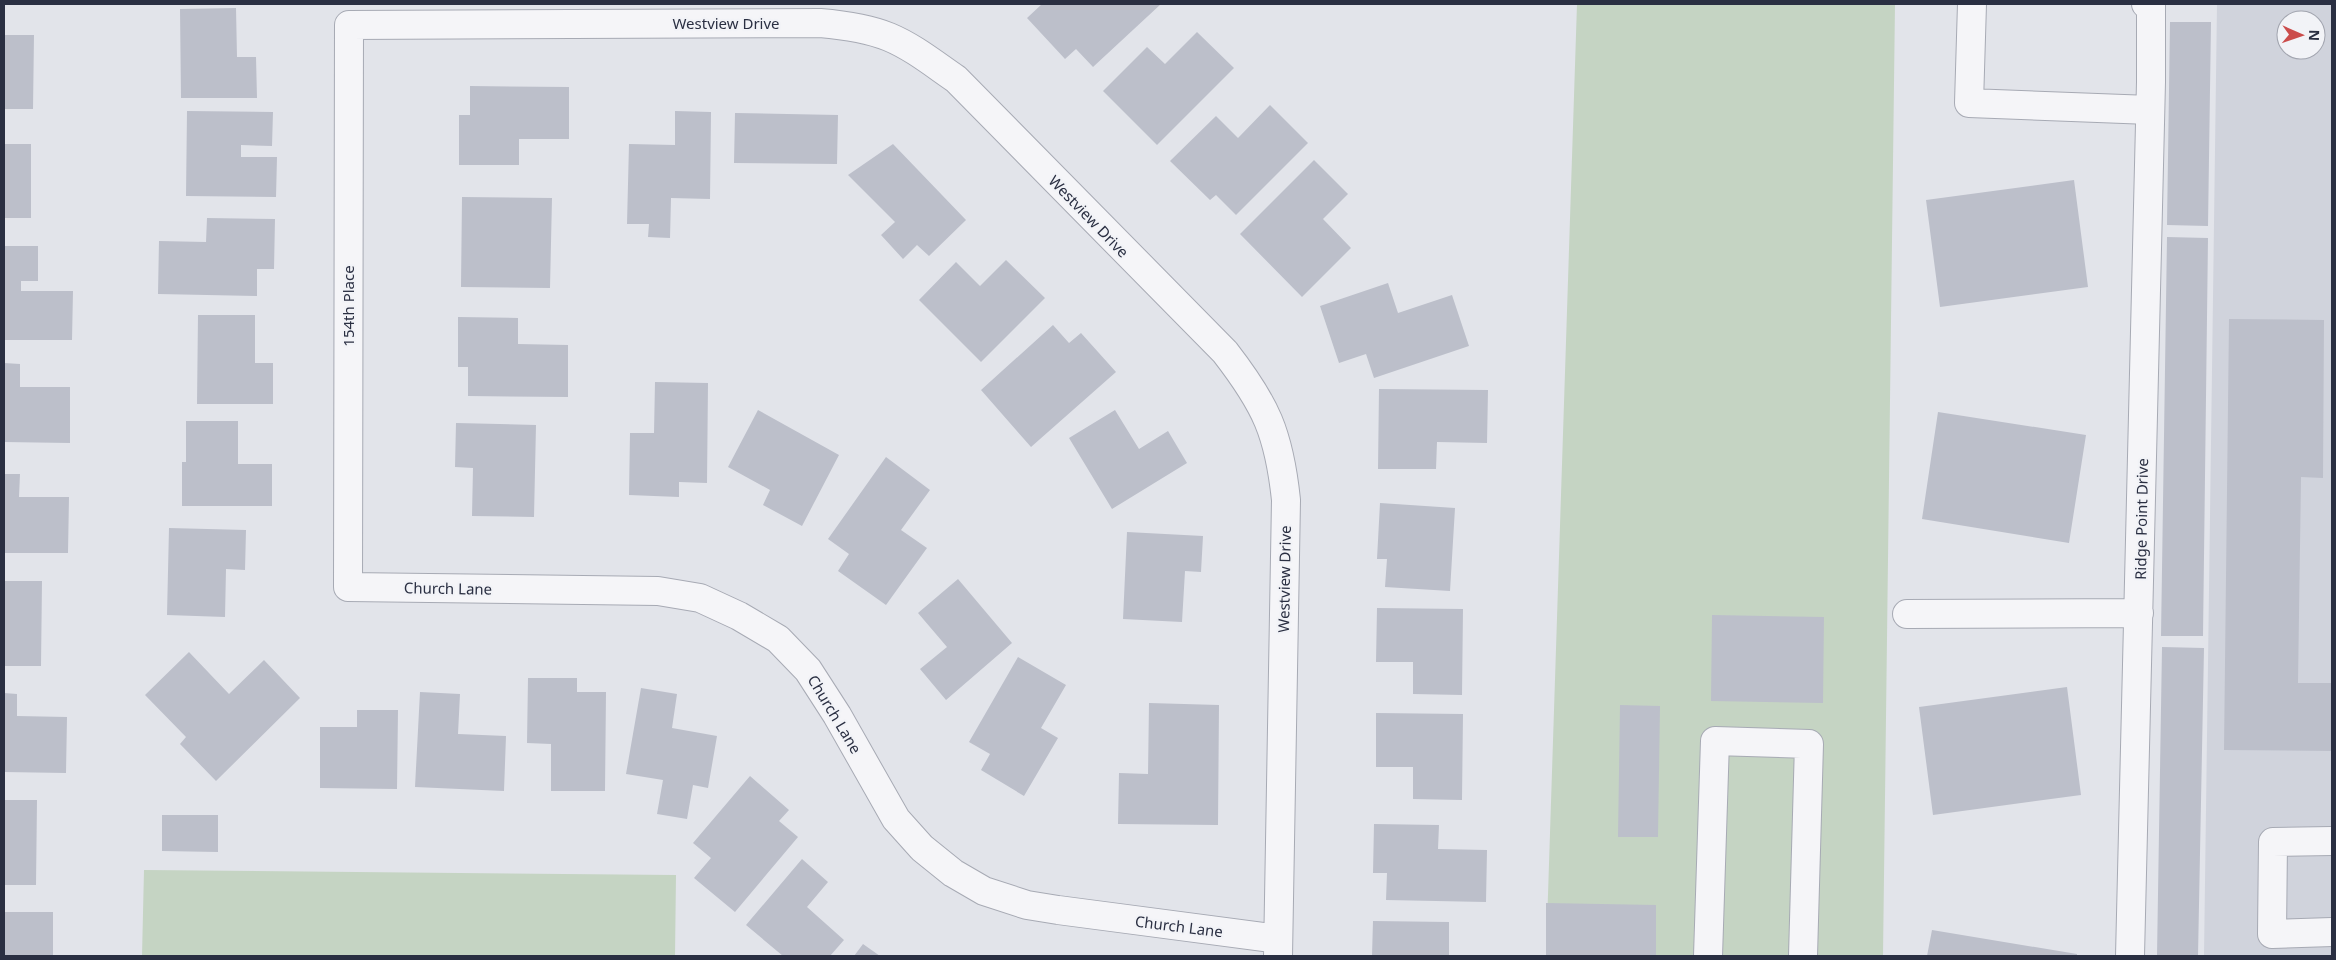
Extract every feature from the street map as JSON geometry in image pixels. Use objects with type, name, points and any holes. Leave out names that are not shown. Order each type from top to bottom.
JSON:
[{"type":"street","points":[[1972,4],[1968,103],[2150,110]]},
{"type":"street","name":"Ridge Point Drive","points":[[2130,956],[2151,82],[2151,4],[2146,4]]},
{"type":"street","name":"Westview Drive","points":[[348,25],[820,23],[847,26],[889,37],[921,55],[956,79],[1225,352],[1250,383],[1275,435],[1282,467],[1286,500],[1278,948]]},
{"type":"street","name":"154th Place","points":[[348,25],[348,586]]},
{"type":"street","name":"Church Lane","points":[[348,586],[658,591],[700,598],[739,616],[778,639],[808,670],[837,714],[896,819],[922,848],[953,873],[984,891],[1028,905],[1278,948]]},
{"type":"street","points":[[1907,614],[2139,613]]},
{"type":"street","points":[[1708,956],[1715,741],[1809,744],[1804,956]]},
{"type":"street","points":[[2332,841],[2273,842],[2272,934],[2332,932]]},
{"type":"shaded area","points":[[2217,4],[2332,4],[2332,956],[2204,956]]},
{"type":"green space","points":[[1577,4],[1895,4],[1883,956],[1546,956]]},
{"type":"green space","points":[[144,870],[676,875],[675,956],[142,956]]},
{"type":"building","points":[[1042,4],[1161,4],[1093,67],[1076,49],[1065,59],[1027,18]]},
{"type":"building","points":[[236,8],[237,57],[256,57],[257,98],[181,98],[180,9]]},
{"type":"building","points":[[2170,22],[2211,22],[2208,226],[2167,225]]},
{"type":"building","points":[[1197,32],[1234,68],[1157,145],[1103,91],[1147,47],[1165,64]]},
{"type":"building","points":[[4,35],[34,35],[33,109],[4,109]]},
{"type":"building","points":[[470,86],[569,87],[569,139],[519,139],[519,165],[459,165],[459,115],[470,115]]},
{"type":"building","points":[[1270,105],[1308,143],[1236,215],[1216,195],[1210,200],[1170,161],[1216,116],[1238,138]]},
{"type":"building","points":[[187,111],[273,112],[272,146],[241,145],[241,157],[277,157],[276,197],[186,196]]},
{"type":"building","points":[[675,111],[711,112],[710,199],[671,198],[670,238],[648,237],[649,224],[627,224],[629,144],[675,145]]},
{"type":"building","points":[[735,113],[838,115],[837,164],[734,163]]},
{"type":"building","points":[[4,144],[31,144],[31,218],[4,218]]},
{"type":"building","points":[[893,144],[966,220],[929,256],[917,245],[903,259],[881,235],[895,222],[848,175]]},
{"type":"building","points":[[1314,160],[1348,194],[1323,219],[1351,248],[1302,297],[1240,234]]},
{"type":"building","points":[[2074,180],[2088,287],[1940,307],[1926,200]]},
{"type":"building","points":[[462,197],[552,198],[550,288],[461,287]]},
{"type":"building","points":[[207,218],[275,219],[274,269],[257,269],[257,296],[158,294],[159,241],[206,242]]},
{"type":"building","points":[[2167,237],[2208,238],[2203,636],[2161,636]]},
{"type":"building","points":[[4,246],[38,246],[38,281],[21,281],[21,291],[73,291],[72,340],[4,340]]},
{"type":"building","points":[[1006,260],[1045,298],[981,362],[919,300],[956,262],[980,286]]},
{"type":"building","points":[[1388,283],[1398,313],[1452,295],[1469,346],[1374,378],[1366,354],[1339,363],[1320,306]]},
{"type":"building","points":[[198,315],[255,315],[255,363],[273,363],[273,404],[197,404]]},
{"type":"building","points":[[458,317],[518,318],[518,344],[568,345],[568,397],[468,396],[468,367],[458,367]]},
{"type":"building","points":[[2229,319],[2324,320],[2323,478],[2301,477],[2298,683],[2332,683],[2332,751],[2224,750]]},
{"type":"building","points":[[1053,325],[1069,343],[1081,333],[1116,372],[1031,447],[981,390]]},
{"type":"building","points":[[4,363],[20,364],[20,387],[70,387],[70,443],[4,442]]},
{"type":"building","points":[[655,382],[708,383],[707,483],[679,482],[679,497],[629,495],[630,433],[654,433]]},
{"type":"building","points":[[1379,389],[1488,390],[1487,443],[1437,442],[1436,469],[1378,469]]},
{"type":"building","points":[[758,410],[839,455],[802,526],[763,505],[770,490],[728,467]]},
{"type":"building","points":[[1115,410],[1139,449],[1168,431],[1187,463],[1112,509],[1069,438]]},
{"type":"building","points":[[1938,412],[2086,435],[2069,543],[1922,519]]},
{"type":"building","points":[[186,421],[238,421],[238,464],[272,464],[272,506],[182,506],[182,462],[186,462]]},
{"type":"building","points":[[456,423],[536,425],[534,517],[472,516],[473,468],[455,467]]},
{"type":"building","points":[[886,457],[930,490],[901,530],[927,548],[886,605],[838,571],[849,554],[828,539]]},
{"type":"building","points":[[4,474],[20,474],[19,497],[69,497],[68,553],[4,553]]},
{"type":"building","points":[[1380,503],[1455,508],[1450,591],[1385,587],[1387,559],[1377,559]]},
{"type":"building","points":[[169,528],[246,530],[245,570],[226,569],[225,617],[167,615]]},
{"type":"building","points":[[1127,532],[1203,536],[1201,572],[1185,571],[1182,622],[1123,619]]},
{"type":"building","points":[[958,579],[1012,643],[946,700],[920,669],[947,647],[918,613]]},
{"type":"building","points":[[4,581],[42,581],[41,666],[4,666]]},
{"type":"building","points":[[1377,608],[1463,609],[1462,695],[1413,694],[1413,662],[1376,662]]},
{"type":"building","points":[[1712,615],[1824,617],[1823,703],[1711,701]]},
{"type":"building","points":[[2162,647],[2204,648],[2198,956],[2157,956]]},
{"type":"building","points":[[189,652],[229,694],[264,660],[300,698],[216,781],[180,744],[186,737],[145,695]]},
{"type":"building","points":[[1018,657],[1066,685],[1041,728],[1058,738],[1024,796],[981,770],[990,754],[969,742]]},
{"type":"building","points":[[528,678],[577,678],[577,692],[606,692],[605,791],[551,791],[551,744],[527,743]]},
{"type":"building","points":[[2067,687],[2081,795],[1933,815],[1919,707]]},
{"type":"building","points":[[641,688],[677,694],[672,728],[717,736],[708,788],[693,785],[687,819],[657,814],[663,780],[626,774]]},
{"type":"building","points":[[420,692],[460,694],[458,734],[506,736],[504,791],[415,787]]},
{"type":"building","points":[[4,693],[17,694],[17,716],[67,717],[66,773],[4,772]]},
{"type":"building","points":[[1149,703],[1219,705],[1218,825],[1118,824],[1119,773],[1148,774]]},
{"type":"building","points":[[1620,705],[1660,706],[1658,837],[1618,837]]},
{"type":"building","points":[[357,710],[398,710],[397,789],[320,788],[320,727],[357,727]]},
{"type":"building","points":[[1376,713],[1463,714],[1462,800],[1413,799],[1413,767],[1376,767]]},
{"type":"building","points":[[750,776],[789,810],[779,821],[798,837],[735,912],[694,878],[711,858],[693,843]]},
{"type":"building","points":[[4,800],[37,800],[36,885],[4,885]]},
{"type":"building","points":[[162,815],[218,815],[218,852],[162,851]]},
{"type":"building","points":[[1374,824],[1439,825],[1438,849],[1487,850],[1486,902],[1386,900],[1387,873],[1373,873]]},
{"type":"building","points":[[802,859],[828,882],[807,907],[844,940],[830,956],[783,956],[746,925]]},
{"type":"building","points":[[1546,903],[1656,905],[1656,956],[1546,956]]},
{"type":"building","points":[[4,912],[53,912],[53,956],[4,956]]},
{"type":"building","points":[[1373,921],[1449,922],[1449,956],[1372,956]]},
{"type":"building","points":[[1932,930],[2077,954],[2077,956],[1927,956]]},
{"type":"building","points":[[863,944],[880,956],[854,956]]}]
